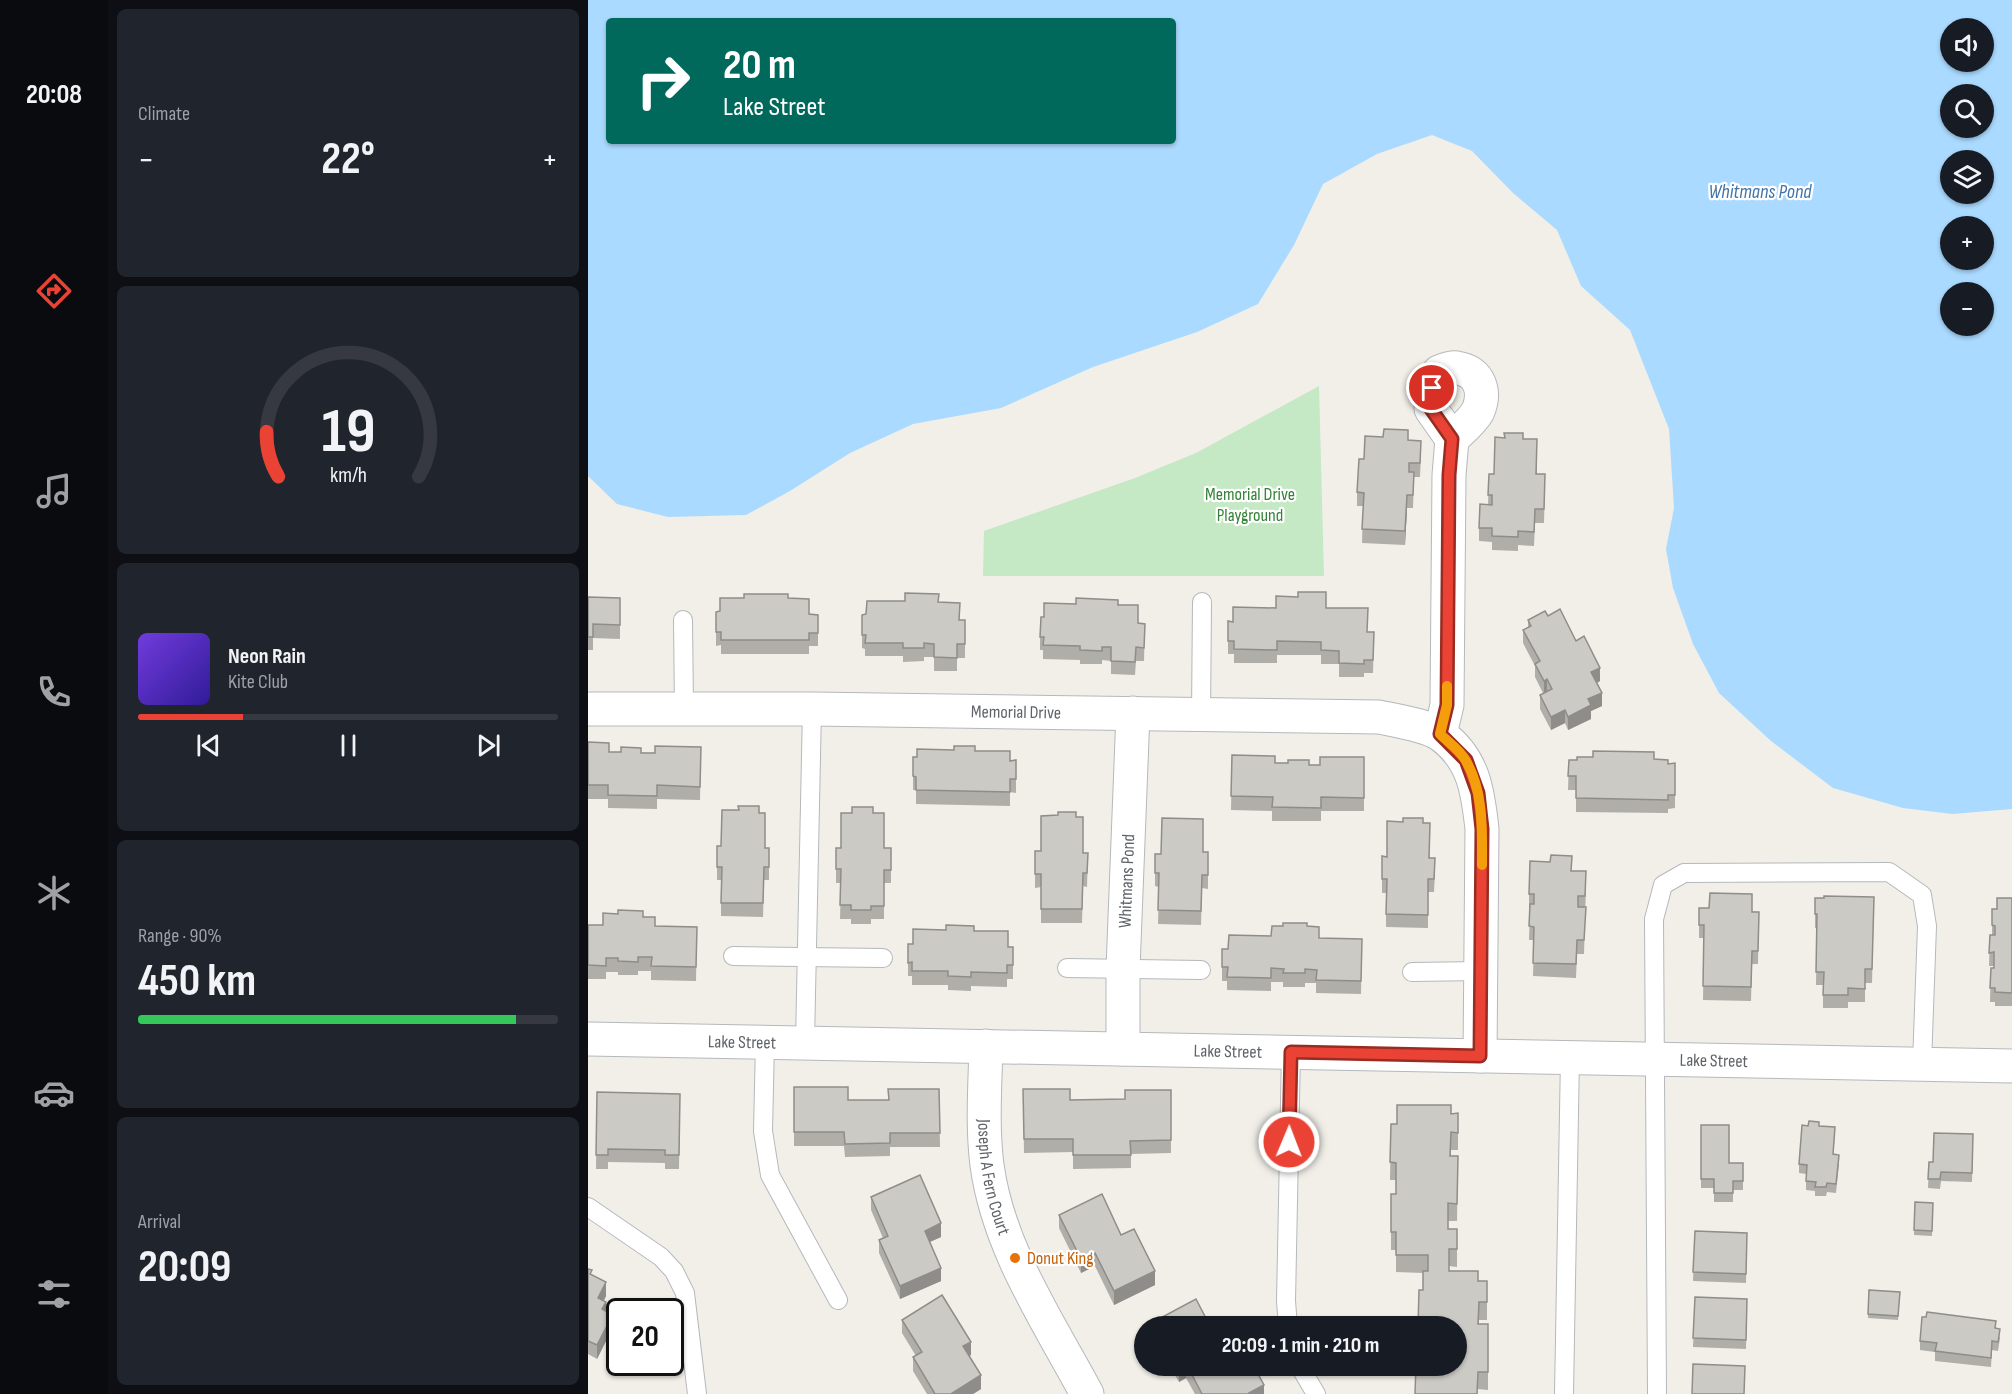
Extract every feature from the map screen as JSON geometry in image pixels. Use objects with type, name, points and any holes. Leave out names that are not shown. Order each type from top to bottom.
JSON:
[{"type":"street","points":[[1440,734],[1447,705],[1449,475],[1452,439]]},
{"type":"street","name":"Memorial Drive","points":[[588,709],[812,709],[1379,717],[1408,723],[1440,734],[1466,760],[1478,793],[1482,829],[1480,1056]]},
{"type":"street","name":"Whitmans Pond","points":[[1123,1049],[1123,969],[1133,713]]},
{"type":"street","name":"Lake Street","points":[[588,1040],[805,1042],[2012,1066]]},
{"type":"street","name":"Joseph A Fern Court","points":[[986,1046],[987,1164],[998,1212],[1020,1269],[1088,1394]]},
{"type":"lane","points":[[1201,714],[1202,602]]},
{"type":"lane","points":[[683,620],[684,709]]},
{"type":"lane","points":[[805,1042],[812,709]]},
{"type":"lane","points":[[1657,1394],[1654,919],[1663,885],[1684,873],[1889,872],[1922,895],[1927,926],[1922,1064]]},
{"type":"lane","points":[[733,956],[883,958]]},
{"type":"lane","points":[[1067,968],[1201,970]]},
{"type":"lane","points":[[1412,972],[1481,971]]},
{"type":"lane","points":[[765,1042],[763,1131],[770,1175],[838,1300]]},
{"type":"lane","points":[[1287,1316],[1291,1052]]},
{"type":"lane","points":[[1564,1394],[1570,1058]]},
{"type":"lane","points":[[588,1207],[661,1257],[674,1271],[685,1293],[698,1394]]},
{"type":"lane","points":[[1305,1376],[1316,1394]]},
{"type":"green space","name":"Memorial Drive Playground","points":[[1319,386],[1324,576],[983,576],[984,531],[1135,478],[1196,453]]},
{"type":"water","name":"Whitmans Pond","points":[[588,0],[2012,0],[2012,809],[1952,814],[1903,808],[1833,788],[1771,741],[1719,693],[1693,644],[1673,588],[1666,549],[1674,508],[1669,429],[1630,330],[1581,286],[1557,230],[1513,193],[1472,151],[1432,135],[1377,154],[1323,184],[1294,245],[1258,304],[1197,332],[1093,367],[1001,408],[913,424],[850,453],[790,491],[746,515],[668,517],[617,504],[588,476]]},
{"type":"building","points":[[1384,429],[1408,430],[1408,440],[1421,441],[1420,463],[1409,463],[1409,472],[1414,472],[1413,495],[1407,495],[1405,531],[1362,529],[1364,493],[1357,492],[1359,459],[1364,459],[1365,436],[1383,437]]},
{"type":"building","points":[[1504,433],[1523,433],[1523,439],[1537,439],[1536,474],[1545,474],[1544,509],[1535,509],[1534,532],[1518,531],[1518,537],[1492,536],[1492,528],[1479,528],[1480,504],[1492,505],[1492,495],[1488,495],[1489,474],[1494,474],[1495,437],[1505,438]]},
{"type":"building","points":[[1298,592],[1326,592],[1326,608],[1368,608],[1367,632],[1374,632],[1373,660],[1364,660],[1364,664],[1339,663],[1339,651],[1321,650],[1321,642],[1277,641],[1277,650],[1234,649],[1234,641],[1228,641],[1228,621],[1233,622],[1233,607],[1276,608],[1276,596],[1298,597]]},
{"type":"building","points":[[905,593],[939,594],[938,602],[960,603],[959,620],[965,620],[965,644],[957,644],[957,658],[934,657],[934,644],[924,643],[924,648],[903,648],[903,643],[865,643],[866,635],[862,635],[862,615],[866,614],[867,601],[905,601]]},
{"type":"building","points":[[744,594],[788,594],[788,598],[809,599],[809,614],[818,615],[818,633],[809,633],[809,640],[721,640],[721,632],[716,632],[716,612],[720,611],[720,598],[744,598]]},
{"type":"building","points":[[588,597],[620,598],[620,625],[593,624],[593,637],[588,637]]},
{"type":"building","points":[[1076,598],[1118,600],[1118,605],[1138,605],[1138,623],[1145,624],[1144,648],[1136,647],[1135,662],[1111,661],[1111,647],[1102,647],[1102,651],[1080,650],[1080,646],[1043,645],[1044,637],[1040,637],[1044,603],[1076,604]]},
{"type":"building","points":[[1560,609],[1576,641],[1584,636],[1600,668],[1591,672],[1602,693],[1588,699],[1591,705],[1568,717],[1565,710],[1551,717],[1540,695],[1552,689],[1547,679],[1544,681],[1535,664],[1540,661],[1523,630],[1531,626],[1528,620],[1545,611],[1548,616]]},
{"type":"building","points":[[588,742],[609,743],[609,752],[621,752],[621,747],[641,748],[641,753],[655,753],[655,746],[701,747],[700,787],[657,785],[657,796],[608,795],[608,785],[588,785]]},
{"type":"building","points":[[954,746],[975,746],[975,751],[1010,751],[1010,761],[1016,760],[1016,779],[1010,779],[1010,792],[916,790],[913,757],[917,757],[917,749],[954,750]]},
{"type":"building","points":[[1593,751],[1654,752],[1654,759],[1668,760],[1668,764],[1675,763],[1675,795],[1668,795],[1668,800],[1576,798],[1576,776],[1568,776],[1569,760],[1577,760],[1577,757],[1593,757]]},
{"type":"building","points":[[1232,755],[1275,756],[1275,763],[1288,763],[1288,760],[1309,760],[1309,765],[1320,765],[1320,757],[1364,757],[1364,798],[1321,797],[1321,808],[1272,807],[1273,797],[1231,796]]},
{"type":"building","points":[[738,806],[759,806],[759,813],[765,813],[765,848],[769,848],[769,867],[764,867],[763,903],[721,903],[722,867],[717,867],[717,846],[721,846],[722,810],[739,810]]},
{"type":"building","points":[[852,807],[873,807],[873,813],[884,813],[884,848],[891,848],[891,870],[884,870],[884,906],[871,906],[871,910],[851,910],[851,905],[840,905],[841,869],[836,869],[836,848],[841,848],[841,813],[852,813]]},
{"type":"building","points":[[1058,812],[1076,812],[1076,817],[1083,817],[1083,853],[1088,853],[1087,873],[1083,873],[1082,909],[1041,909],[1041,874],[1035,874],[1035,851],[1041,851],[1041,816],[1058,815]]},
{"type":"building","points":[[1162,818],[1203,819],[1203,852],[1208,852],[1208,875],[1202,875],[1201,911],[1158,910],[1159,873],[1155,873],[1155,854],[1161,854]]},
{"type":"building","points":[[1403,818],[1423,818],[1423,823],[1430,823],[1429,858],[1435,858],[1434,879],[1428,879],[1428,915],[1386,914],[1387,879],[1382,879],[1382,856],[1387,857],[1387,821],[1403,822]]},
{"type":"building","points":[[1551,855],[1572,856],[1571,871],[1586,871],[1585,896],[1578,896],[1578,907],[1586,907],[1584,940],[1577,940],[1576,964],[1533,963],[1534,927],[1529,926],[1530,904],[1534,904],[1534,894],[1529,894],[1530,861],[1550,862]]},
{"type":"building","points":[[1710,893],[1752,894],[1752,912],[1759,912],[1758,951],[1752,951],[1751,987],[1703,986],[1704,925],[1699,925],[1699,908],[1709,908]]},
{"type":"building","points":[[1824,896],[1874,897],[1872,969],[1865,969],[1865,989],[1848,988],[1848,995],[1823,995],[1824,972],[1816,972],[1815,898],[1824,898]]},
{"type":"building","points":[[1997,898],[2012,898],[2012,993],[1995,992],[1995,988],[1990,988],[1994,952],[1989,953],[1990,935],[1995,935],[1995,926],[1992,925],[1992,909],[1997,909]]},
{"type":"building","points":[[618,910],[643,911],[643,917],[655,917],[655,926],[697,927],[696,967],[651,966],[652,957],[638,957],[638,962],[606,958],[606,966],[588,965],[588,925],[603,925],[603,913],[618,914]]},
{"type":"building","points":[[1283,923],[1307,923],[1307,926],[1319,927],[1319,938],[1362,939],[1361,981],[1316,980],[1317,970],[1305,969],[1305,973],[1283,973],[1284,969],[1271,968],[1271,978],[1227,977],[1228,967],[1222,967],[1222,949],[1228,949],[1229,935],[1271,936],[1272,926],[1283,926]]},
{"type":"building","points":[[946,925],[974,926],[974,931],[1008,931],[1008,947],[1013,947],[1013,965],[1007,965],[1007,973],[971,972],[971,977],[948,976],[948,971],[912,971],[912,962],[908,963],[908,944],[913,944],[913,929],[946,930]]},
{"type":"building","points":[[794,1087],[848,1087],[848,1100],[889,1100],[888,1089],[939,1089],[940,1133],[890,1133],[890,1143],[845,1144],[844,1132],[794,1132]]},
{"type":"building","points":[[1023,1089],[1070,1089],[1070,1100],[1125,1099],[1125,1090],[1171,1090],[1171,1140],[1130,1141],[1131,1155],[1073,1155],[1073,1139],[1024,1139]]},
{"type":"building","points":[[597,1092],[680,1094],[679,1155],[665,1155],[665,1150],[608,1149],[608,1155],[596,1155]]},
{"type":"building","points":[[1397,1105],[1451,1105],[1451,1114],[1458,1113],[1458,1133],[1451,1132],[1450,1156],[1458,1156],[1457,1204],[1448,1203],[1448,1229],[1457,1229],[1457,1249],[1449,1249],[1449,1271],[1478,1271],[1478,1281],[1487,1281],[1487,1302],[1479,1302],[1478,1324],[1488,1324],[1488,1372],[1478,1372],[1477,1394],[1415,1394],[1416,1376],[1467,1376],[1467,1316],[1418,1316],[1419,1290],[1423,1290],[1423,1271],[1428,1271],[1428,1255],[1396,1255],[1396,1232],[1391,1232],[1391,1194],[1396,1194],[1396,1163],[1390,1162],[1391,1124],[1397,1124]]},
{"type":"building","points":[[1809,1121],[1819,1122],[1819,1126],[1835,1127],[1833,1154],[1839,1155],[1836,1184],[1827,1183],[1826,1187],[1815,1187],[1816,1182],[1806,1181],[1807,1165],[1799,1164],[1802,1125],[1808,1126]]},
{"type":"building","points":[[1701,1125],[1729,1125],[1729,1163],[1743,1163],[1743,1181],[1733,1181],[1733,1193],[1714,1193],[1714,1179],[1701,1179]]},
{"type":"building","points":[[1934,1133],[1973,1134],[1972,1173],[1941,1172],[1940,1179],[1928,1179],[1929,1162],[1933,1162]]},
{"type":"building","points":[[920,1175],[941,1223],[925,1231],[941,1268],[900,1286],[879,1240],[888,1236],[871,1197]]},
{"type":"building","points":[[1102,1194],[1121,1235],[1134,1229],[1155,1271],[1114,1291],[1095,1253],[1081,1259],[1059,1215]]},
{"type":"building","points":[[1915,1202],[1933,1203],[1932,1231],[1914,1230]]},
{"type":"building","points":[[1695,1231],[1747,1233],[1746,1274],[1693,1272]]},
{"type":"building","points":[[588,1269],[592,1270],[590,1274],[606,1282],[598,1298],[606,1302],[602,1309],[606,1311],[606,1328],[597,1345],[588,1341]]},
{"type":"building","points":[[1869,1290],[1900,1292],[1898,1316],[1868,1314]]},
{"type":"building","points":[[942,1295],[971,1342],[963,1346],[981,1375],[951,1394],[935,1394],[913,1357],[922,1352],[902,1320]]},
{"type":"building","points":[[1695,1297],[1747,1299],[1746,1340],[1693,1338]]},
{"type":"building","points":[[1196,1299],[1205,1316],[1164,1316]]},
{"type":"building","points":[[1927,1312],[1996,1321],[1995,1328],[2000,1329],[1998,1342],[1992,1341],[1991,1358],[1935,1351],[1937,1343],[1920,1341],[1922,1317],[1926,1317]]},
{"type":"building","points":[[1693,1364],[1745,1366],[1744,1394],[1692,1394]]},
{"type":"building","points":[[1193,1376],[1259,1376],[1264,1385],[1250,1394],[1202,1394]]},
{"type":"slow traffic","points":[[1447,686],[1447,705],[1440,734],[1466,760],[1478,793],[1482,829],[1482,865]]},
{"type":"place","name":"Donut King","points":[[1015,1258]]},
{"type":"route","points":[[1289,1142],[1291,1052],[1480,1056],[1482,829],[1478,793],[1466,760],[1440,734],[1447,705],[1449,475],[1452,439],[1431,409],[1432,388]]}]
